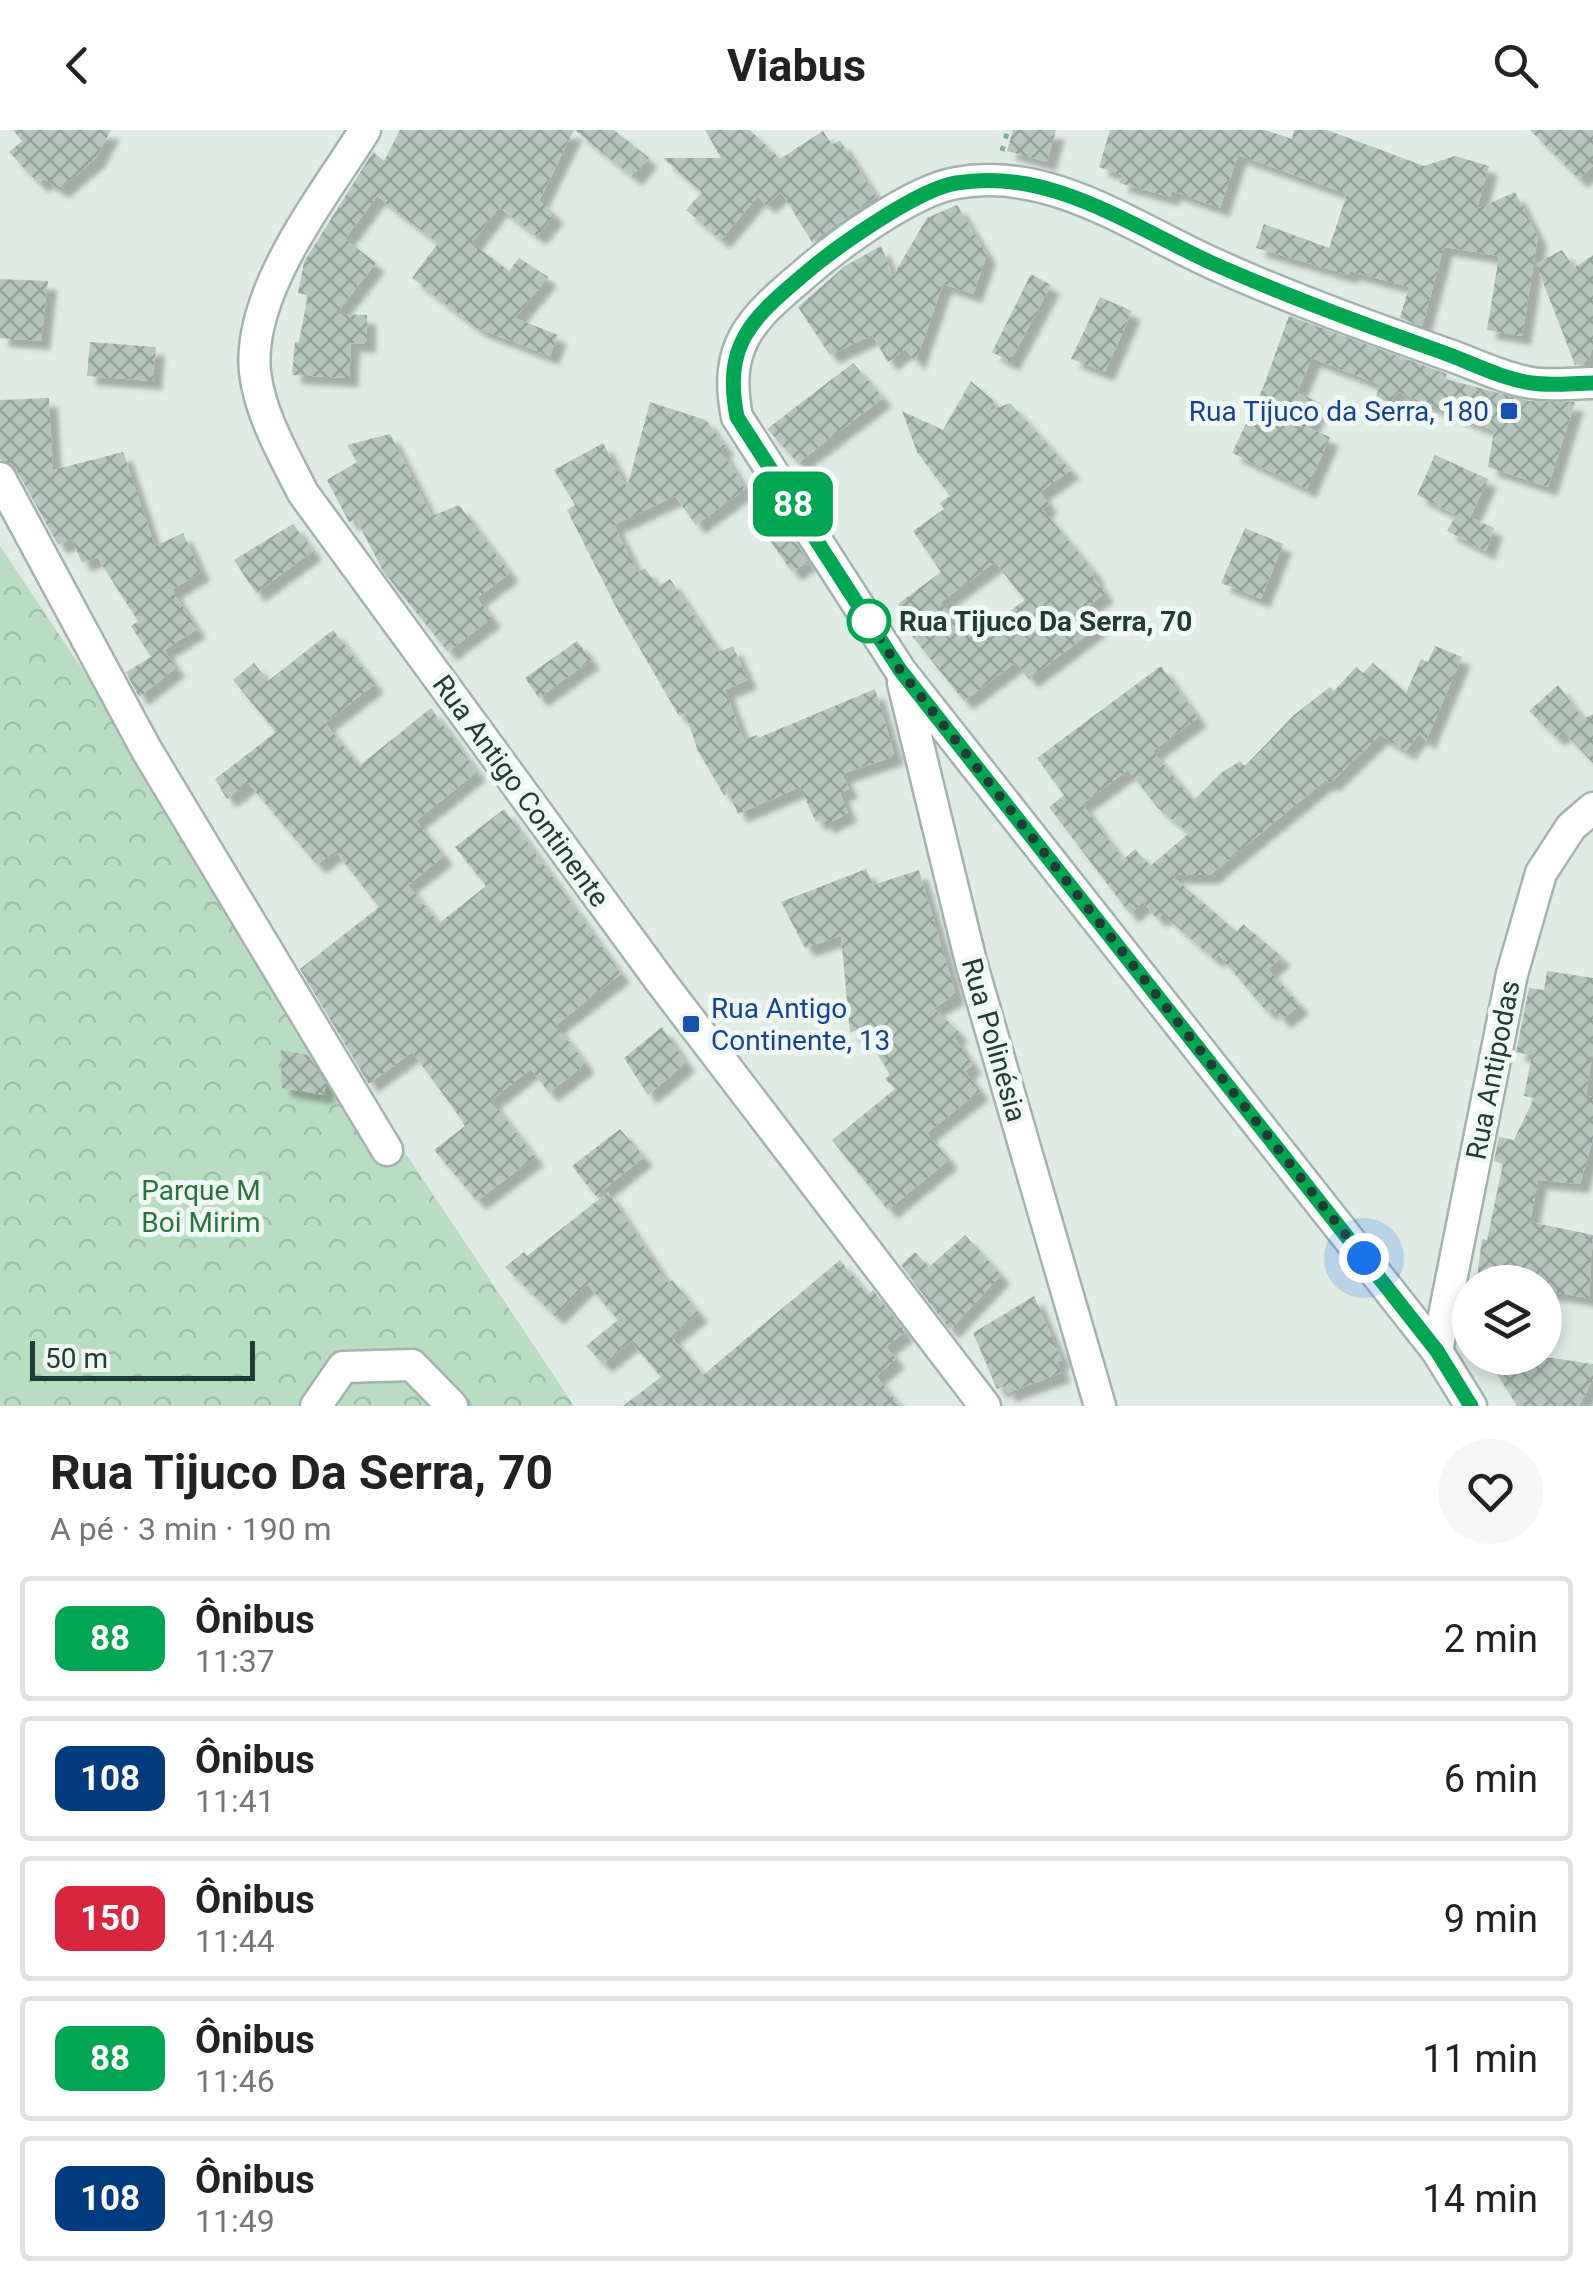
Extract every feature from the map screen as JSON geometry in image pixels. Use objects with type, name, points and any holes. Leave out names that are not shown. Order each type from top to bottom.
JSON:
[{"type":"street","name":"Rua Antigo Continente","points":[[365,130],[276,276],[258,330],[255,370],[264,414],[302,493],[661,982],[985,1406]]},
{"type":"street","points":[[1471,1406],[1437,1351],[900,670],[737,417],[731,387],[736,350],[756,315],[812,268],[924,193],[954,183],[997,179],[1036,184],[1319,309],[1532,383],[1593,383]]},
{"type":"street","points":[[0,478],[146,750],[387,1150]]},
{"type":"street","name":"Rua Polinésia","points":[[900,670],[971,962],[1100,1406]]},
{"type":"street","name":"Rua Antipodas","points":[[1437,1351],[1512,974],[1541,873],[1571,827],[1593,808]]},
{"type":"street","points":[[316,1406],[343,1367],[412,1365],[452,1406]]},
{"type":"green space","name":"Parque M Boi Mirim","points":[[0,546],[574,1406],[0,1406]]},
{"type":"building","points":[[13,130],[111,130],[96,158],[60,189],[44,179],[39,184],[9,152],[22,141]]},
{"type":"building","points":[[400,130],[574,130],[539,201],[555,214],[537,236],[499,207],[472,243],[509,271],[519,258],[548,277],[515,318],[558,335],[550,356],[477,328],[412,278],[438,243],[377,196],[345,239],[376,263],[336,314],[367,315],[367,344],[351,343],[349,378],[292,375],[295,342],[299,342],[308,295],[298,293],[304,262],[373,152],[384,161]]},
{"type":"building","points":[[575,130],[614,130],[649,158],[633,177]]},
{"type":"building","points":[[705,130],[750,130],[780,159],[823,131],[832,145],[840,140],[876,197],[812,242],[781,192],[766,205],[758,196],[721,240],[686,210],[702,192],[663,158],[721,158]]},
{"type":"building","points":[[1013,130],[1056,130],[1047,162],[1007,151]]},
{"type":"building","points":[[1110,130],[1265,130],[1292,139],[1294,130],[1327,130],[1424,166],[1455,156],[1489,166],[1477,209],[1515,192],[1538,237],[1522,336],[1487,330],[1499,256],[1444,247],[1422,326],[1400,318],[1409,287],[1350,271],[1349,275],[1256,248],[1264,224],[1329,248],[1347,194],[1238,155],[1220,208],[1172,191],[1170,197],[1119,183],[1122,175],[1099,167]]},
{"type":"building","points":[[1530,130],[1593,130],[1593,166],[1579,179]]},
{"type":"building","points":[[957,205],[987,255],[973,294],[943,284],[916,361],[905,349],[888,362],[872,335],[830,355],[798,307],[845,266],[881,246],[893,276],[927,218]]},
{"type":"building","points":[[1562,250],[1574,268],[1593,255],[1593,347],[1587,364],[1575,365],[1536,264]]},
{"type":"building","points":[[1031,274],[1051,285],[1010,362],[992,352]]},
{"type":"building","points":[[0,279],[48,281],[41,341],[0,338]]},
{"type":"building","points":[[1100,297],[1132,311],[1105,372],[1071,359]]},
{"type":"building","points":[[1289,316],[1447,374],[1445,379],[1529,401],[1575,402],[1548,487],[1488,467],[1494,431],[1396,391],[1391,403],[1376,397],[1380,385],[1312,358],[1297,392],[1320,403],[1309,428],[1330,437],[1307,489],[1232,453],[1263,388]]},
{"type":"building","points":[[90,342],[156,347],[153,381],[87,376]]},
{"type":"building","points":[[853,363],[883,398],[798,463],[767,429]]},
{"type":"building","points":[[971,381],[994,401],[989,411],[1010,403],[1071,470],[1040,492],[1049,504],[1042,509],[1096,574],[1093,576],[1105,593],[1085,609],[1099,626],[1029,679],[1016,662],[964,701],[912,636],[918,631],[898,604],[941,572],[913,531],[944,509],[940,503],[950,496],[917,452],[902,411],[943,430]],"holes":[[[995,562],[1025,600],[974,638],[940,603]]]},
{"type":"building","points":[[49,398],[53,470],[123,452],[155,546],[183,533],[201,572],[172,590],[197,629],[164,650],[176,668],[139,697],[126,672],[151,657],[131,626],[138,621],[97,557],[82,563],[72,539],[58,545],[16,469],[0,459],[0,400]]},
{"type":"building","points":[[650,402],[706,420],[726,447],[721,449],[745,489],[696,525],[675,496],[614,525],[638,573],[645,568],[658,587],[670,579],[719,652],[733,646],[748,680],[725,690],[744,740],[757,735],[758,738],[875,689],[895,756],[842,774],[849,789],[840,793],[848,813],[825,825],[822,819],[816,822],[800,787],[738,814],[729,793],[724,795],[698,751],[685,713],[679,716],[618,611],[567,510],[575,505],[554,470],[603,443],[627,488]]},
{"type":"building","points":[[390,434],[432,516],[459,505],[510,573],[477,598],[492,618],[448,652],[383,571],[356,519],[349,522],[327,480],[357,462],[347,445]]},
{"type":"building","points":[[1435,455],[1488,479],[1470,517],[1494,528],[1486,551],[1447,531],[1456,515],[1417,495]]},
{"type":"building","points":[[775,511],[808,562],[792,572],[758,523]]},
{"type":"building","points":[[293,524],[313,551],[256,593],[234,560]]},
{"type":"building","points":[[1245,528],[1283,544],[1261,599],[1221,583]]},
{"type":"building","points":[[333,630],[375,684],[325,723],[359,766],[431,708],[477,772],[416,821],[444,856],[408,885],[439,923],[486,886],[455,847],[504,809],[621,974],[556,1025],[586,1064],[549,1093],[531,1069],[491,1100],[535,1157],[477,1201],[434,1150],[465,1126],[412,1052],[369,1084],[300,969],[379,907],[335,851],[317,865],[248,783],[227,799],[215,779],[276,732],[233,680],[254,663],[268,681]]},
{"type":"building","points":[[577,641],[591,660],[539,698],[525,678]]},
{"type":"building","points":[[1435,646],[1462,657],[1426,741],[1419,734],[1406,751],[1380,735],[1330,783],[1326,780],[1210,875],[1171,875],[1237,932],[1243,924],[1282,957],[1268,969],[1300,1005],[1282,1020],[1272,1008],[1267,1012],[1219,955],[1214,959],[1163,914],[1157,919],[1143,902],[1130,914],[1049,807],[1064,795],[1037,758],[1161,666],[1198,718],[1153,751],[1193,801],[1221,773],[1240,761],[1245,766],[1294,715],[1330,687],[1334,691],[1356,667],[1363,673],[1373,663],[1406,693],[1421,659],[1428,662]],"holes":[[[1128,770],[1158,808],[1189,833],[1150,866],[1135,849],[1123,860],[1082,804]]]},
{"type":"building","points":[[1558,685],[1583,719],[1593,714],[1593,763],[1563,731],[1556,737],[1529,711]]},
{"type":"building","points":[[866,869],[873,885],[919,870],[956,995],[934,1008],[959,1032],[954,1037],[973,1065],[965,1071],[980,1091],[927,1133],[949,1160],[888,1210],[832,1140],[895,1089],[885,1079],[890,1075],[862,1028],[850,1033],[841,936],[805,948],[781,902]]},
{"type":"building","points":[[1547,971],[1593,978],[1593,1051],[1586,1096],[1593,1096],[1593,1139],[1580,1184],[1538,1180],[1530,1222],[1593,1235],[1589,1298],[1562,1294],[1562,1265],[1479,1265],[1503,1164],[1494,1161],[1499,1137],[1514,1140],[1534,1098],[1524,1096],[1532,1055],[1516,1052],[1529,988],[1544,990]]},
{"type":"building","points":[[662,1027],[686,1063],[648,1095],[624,1058]]},
{"type":"building","points":[[281,1050],[308,1055],[326,1084],[324,1095],[282,1088]]},
{"type":"building","points":[[620,1129],[644,1157],[596,1196],[572,1166]]},
{"type":"building","points":[[608,1192],[668,1283],[672,1280],[699,1313],[671,1336],[703,1375],[840,1260],[868,1295],[873,1290],[905,1332],[886,1347],[896,1359],[876,1376],[900,1406],[623,1406],[661,1377],[631,1341],[603,1364],[586,1346],[618,1320],[587,1284],[555,1316],[505,1267],[524,1252],[527,1256]]},
{"type":"building","points":[[965,1235],[1001,1275],[950,1330],[901,1265],[915,1252],[929,1267]]},
{"type":"building","points":[[1034,1296],[1062,1360],[1057,1362],[1062,1373],[1007,1393],[1004,1386],[997,1389],[973,1333]]},
{"type":"building","points":[[1562,1359],[1593,1364],[1593,1379],[1579,1406],[1517,1406],[1498,1375],[1562,1375]]},
{"type":"bus line","name":"88","points":[[1471,1406],[1437,1351],[900,670],[737,417],[731,387],[736,350],[756,315],[812,268],[924,193],[954,183],[997,179],[1036,184],[1079,199],[1319,309],[1532,383],[1593,383]]},
{"type":"place","name":"Rua Tijuco da Serra, 180","points":[[1509,411]]},
{"type":"place","name":"Rua Tijuco Da Serra, 70","points":[[869,621]]},
{"type":"place","name":"Rua Antigo Continente, 13","points":[[691,1024]]},
{"type":"route","points":[[869,621],[860,607],[900,670],[1364,1258]]}]
